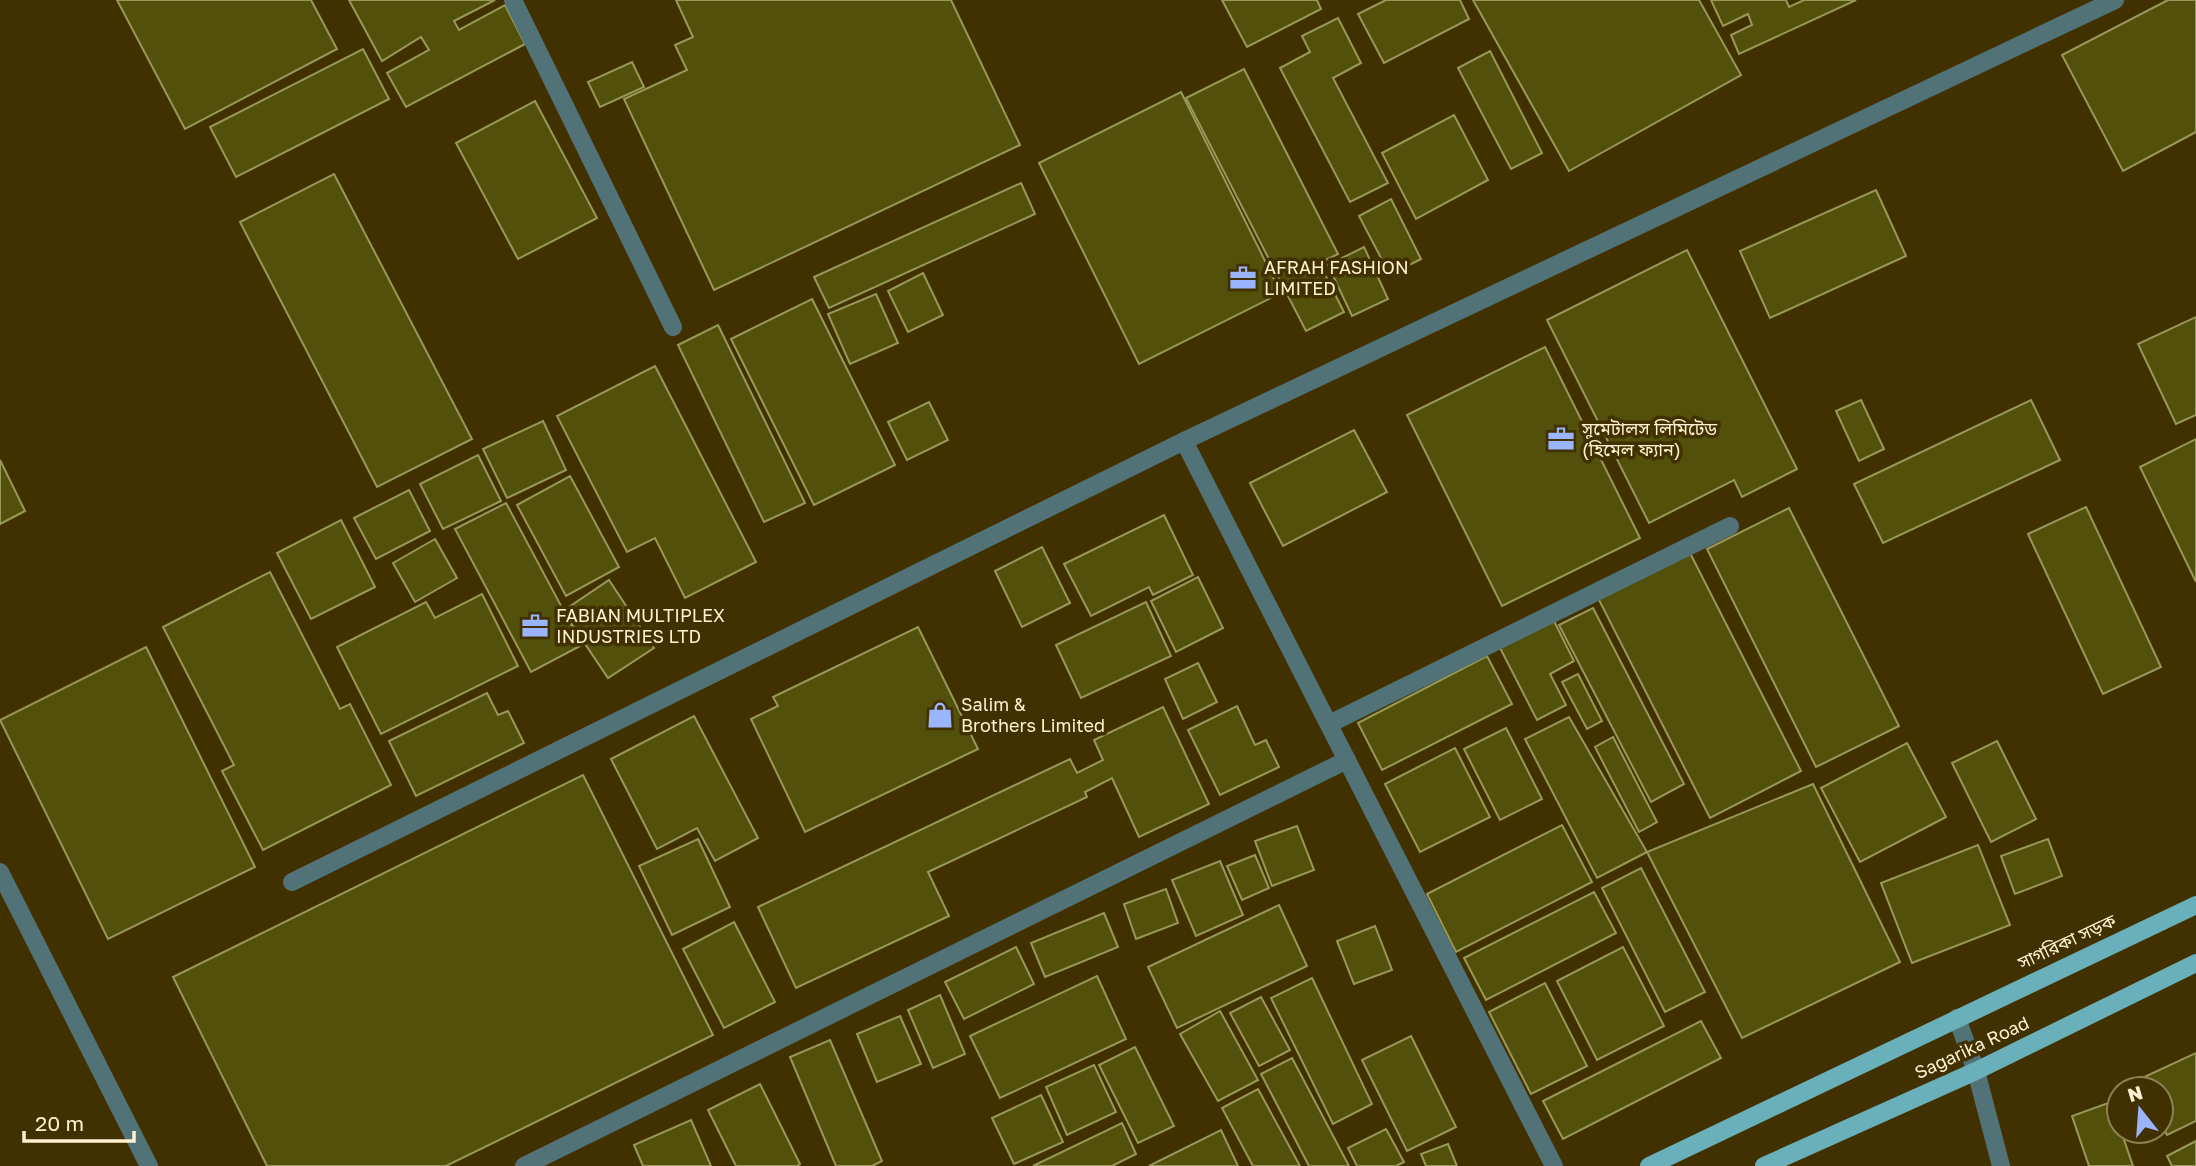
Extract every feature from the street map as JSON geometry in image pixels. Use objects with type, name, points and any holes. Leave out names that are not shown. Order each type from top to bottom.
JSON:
[{"type":"main road","name":"সাগরিকা সড়ক","points":[[1957,1018],[2196,905]]},
{"type":"main road","name":"Sagarika Road","points":[[1764,1166],[1976,1071],[2196,963]]},
{"type":"main road","name":"Sagarika Road","points":[[1649,1166],[1957,1018]]},
{"type":"street","points":[[513,0],[673,327]]},
{"type":"street","points":[[292,882],[1184,441],[2115,0]]},
{"type":"street","points":[[1184,441],[1554,1166]]},
{"type":"street","points":[[1329,724],[1730,526]]},
{"type":"street","points":[[524,1166],[1347,760]]},
{"type":"street","points":[[0,872],[149,1166]]},
{"type":"street","points":[[1957,1018],[1976,1071],[2001,1166]]},
{"type":"building","points":[[117,0],[311,0],[337,49],[185,129]]},
{"type":"building","points":[[349,0],[495,0],[454,21],[459,30],[505,5],[525,44],[406,107],[387,73],[429,50],[421,37],[382,61]]},
{"type":"building","points":[[676,0],[951,0],[1020,145],[714,290],[624,99],[687,70],[675,45],[693,37]]},
{"type":"building","points":[[1222,0],[1317,0],[1321,9],[1247,47]]},
{"type":"building","points":[[1386,0],[1460,0],[1469,19],[1384,63],[1358,14]]},
{"type":"building","points":[[1473,0],[1699,0],[1741,75],[1569,171]]},
{"type":"building","points":[[1711,0],[1786,0],[1789,7],[1804,0],[1856,0],[1739,54],[1731,35],[1752,25],[1748,14],[1723,26]]},
{"type":"building","points":[[2168,0],[2196,0],[2196,132],[2123,171],[2062,55]]},
{"type":"building","points":[[1338,18],[1361,63],[1333,78],[1388,183],[1350,202],[1280,68],[1310,52],[1302,36]]},
{"type":"building","points":[[363,49],[389,99],[236,177],[210,127]]},
{"type":"building","points":[[1490,51],[1542,153],[1511,169],[1458,68]]},
{"type":"building","points":[[632,62],[644,87],[600,107],[588,82]]},
{"type":"building","points":[[1244,69],[1338,254],[1319,263],[1344,312],[1306,331],[1186,98]]},
{"type":"building","points":[[1181,92],[1281,293],[1139,364],[1039,163]]},
{"type":"building","points":[[535,101],[597,218],[518,259],[456,143]]},
{"type":"building","points":[[1454,115],[1488,180],[1416,219],[1382,153]]},
{"type":"building","points":[[334,174],[472,439],[377,487],[240,222]]},
{"type":"building","points":[[1021,183],[1035,214],[829,308],[814,277]]},
{"type":"building","points":[[1876,190],[1906,256],[1770,318],[1740,251]]},
{"type":"building","points":[[1391,199],[1421,259],[1390,275],[1359,216]]},
{"type":"building","points":[[1364,247],[1388,299],[1352,316],[1328,265]]},
{"type":"building","points":[[1687,250],[1797,469],[1742,497],[1734,480],[1649,523],[1547,320]]},
{"type":"building","points":[[923,273],[943,315],[908,332],[888,291]]},
{"type":"building","points":[[876,294],[898,343],[850,364],[828,314]]},
{"type":"building","points":[[812,299],[895,465],[814,505],[731,339]]},
{"type":"building","points":[[2196,317],[2196,415],[2176,424],[2138,344]]},
{"type":"building","points":[[718,325],[805,503],[764,522],[678,345]]},
{"type":"building","points":[[1545,347],[1640,538],[1502,606],[1407,415]]},
{"type":"building","points":[[655,366],[756,562],[685,598],[655,538],[627,552],[557,416]]},
{"type":"building","points":[[1861,400],[1884,449],[1859,461],[1836,411]]},
{"type":"building","points":[[2031,400],[2060,460],[1883,543],[1854,484]]},
{"type":"building","points":[[929,402],[948,440],[907,460],[888,422]]},
{"type":"building","points":[[543,421],[566,470],[507,498],[483,449]]},
{"type":"building","points":[[1354,430],[1387,492],[1283,546],[1250,483]]},
{"type":"building","points":[[2196,439],[2196,582],[2140,467]]},
{"type":"building","points":[[478,455],[501,501],[443,529],[420,484]]},
{"type":"building","points":[[0,460],[25,511],[0,524]]},
{"type":"building","points":[[570,476],[619,567],[566,596],[517,505]]},
{"type":"building","points":[[409,490],[430,531],[376,559],[354,518]]},
{"type":"building","points":[[506,503],[582,645],[531,672],[455,529]]},
{"type":"building","points":[[2086,507],[2161,667],[2103,694],[2028,534]]},
{"type":"building","points":[[1789,508],[1899,726],[1816,767],[1707,549]]},
{"type":"building","points":[[1164,515],[1193,575],[1153,595],[1149,587],[1091,616],[1064,564]]},
{"type":"building","points":[[341,520],[375,587],[311,619],[277,553]]},
{"type":"building","points":[[435,539],[457,578],[415,602],[393,563]]},
{"type":"building","points":[[1042,547],[1070,603],[1022,627],[995,571]]},
{"type":"building","points":[[1689,551],[1801,771],[1710,818],[1598,598]]},
{"type":"building","points":[[270,572],[340,709],[350,704],[391,785],[263,850],[222,771],[234,765],[163,627]]},
{"type":"building","points":[[1198,577],[1223,628],[1176,652],[1151,601]]},
{"type":"building","points":[[609,580],[654,648],[608,678],[563,611]]},
{"type":"building","points":[[482,594],[518,666],[381,734],[337,647],[426,602],[435,618]]},
{"type":"building","points":[[1146,602],[1171,656],[1081,698],[1056,645]]},
{"type":"building","points":[[1593,608],[1684,784],[1651,802],[1559,625]]},
{"type":"building","points":[[1551,615],[1574,661],[1550,674],[1566,705],[1537,720],[1497,642]]},
{"type":"building","points":[[918,627],[978,749],[805,832],[751,719],[778,706],[773,697]]},
{"type":"building","points":[[146,647],[255,867],[108,939],[0,720]]},
{"type":"building","points":[[1487,656],[1512,704],[1382,770],[1358,723]]},
{"type":"building","points":[[1198,663],[1217,702],[1183,719],[1165,679]]},
{"type":"building","points":[[1578,674],[1602,721],[1587,729],[1562,682]]},
{"type":"building","points":[[487,693],[498,715],[508,711],[524,743],[416,796],[389,741]]},
{"type":"building","points":[[1237,706],[1255,745],[1266,740],[1279,767],[1220,795],[1188,730]]},
{"type":"building","points":[[1163,707],[1209,804],[1139,837],[1112,778],[1085,792],[1087,797],[928,872],[949,916],[796,988],[758,907],[1070,759],[1077,773],[1103,760],[1094,740]]},
{"type":"building","points":[[694,716],[758,838],[715,861],[697,828],[657,849],[611,759]]},
{"type":"building","points":[[1569,717],[1647,852],[1597,878],[1525,739]]},
{"type":"building","points":[[1506,728],[1542,799],[1500,820],[1464,749]]},
{"type":"building","points":[[1613,737],[1657,822],[1639,832],[1595,747]]},
{"type":"building","points":[[1997,741],[2036,819],[1991,842],[1952,763]]},
{"type":"building","points":[[1907,743],[1946,817],[1860,862],[1821,788]]},
{"type":"building","points":[[1455,748],[1490,817],[1420,852],[1385,784]]},
{"type":"building","points":[[583,775],[713,1035],[446,1166],[267,1166],[173,977]]},
{"type":"building","points":[[1813,784],[1900,962],[1742,1038],[1647,852]]},
{"type":"building","points":[[1562,825],[1592,882],[1456,952],[1427,894]]},
{"type":"building","points":[[1297,826],[1314,870],[1272,886],[1255,841]]},
{"type":"building","points":[[698,839],[730,907],[672,935],[639,866]]},
{"type":"building","points":[[2048,839],[2062,876],[2015,894],[2001,856]]},
{"type":"building","points":[[1978,845],[2010,925],[1912,963],[1881,883]]},
{"type":"building","points":[[1255,855],[1269,888],[1242,900],[1227,866]]},
{"type":"building","points":[[1220,861],[1243,915],[1196,936],[1172,880]]},
{"type":"building","points":[[1641,868],[1705,992],[1665,1012],[1602,888]]},
{"type":"building","points":[[1166,889],[1178,923],[1136,939],[1124,904]]},
{"type":"building","points":[[1594,892],[1616,933],[1486,1000],[1464,958]]},
{"type":"building","points":[[1279,905],[1307,966],[1177,1028],[1148,967]]},
{"type":"building","points":[[1104,913],[1118,947],[1045,977],[1031,943]]},
{"type":"building","points":[[734,922],[775,1002],[724,1028],[683,949]]},
{"type":"building","points":[[1375,926],[1392,970],[1354,984],[1337,941]]},
{"type":"building","points":[[1016,947],[1034,984],[964,1019],[945,982]]},
{"type":"building","points":[[1623,947],[1664,1026],[1597,1060],[1557,981]]},
{"type":"building","points":[[1097,976],[1126,1039],[1000,1098],[970,1036]]},
{"type":"building","points":[[1312,978],[1372,1104],[1333,1124],[1271,998]]},
{"type":"building","points":[[1545,983],[1587,1066],[1531,1094],[1489,1012]]},
{"type":"building","points":[[940,995],[965,1054],[933,1068],[908,1010]]},
{"type":"building","points":[[1261,997],[1290,1050],[1259,1066],[1230,1013]]},
{"type":"building","points":[[1220,1011],[1258,1080],[1218,1101],[1180,1034]]},
{"type":"building","points":[[900,1016],[921,1064],[877,1082],[857,1034]]},
{"type":"building","points":[[1701,1021],[1721,1058],[1563,1139],[1543,1101]]},
{"type":"building","points":[[1411,1036],[1456,1127],[1407,1151],[1362,1060]]},
{"type":"building","points":[[830,1040],[882,1161],[872,1166],[836,1166],[790,1057]]},
{"type":"building","points":[[1135,1047],[1174,1126],[1138,1143],[1099,1065]]},
{"type":"building","points":[[2196,1053],[2196,1121],[2175,1131],[2175,1075],[2149,1075]]},
{"type":"building","points":[[1292,1058],[1349,1166],[1309,1166],[1261,1074]]},
{"type":"building","points":[[1094,1065],[1116,1112],[1067,1135],[1046,1087]]},
{"type":"building","points":[[760,1084],[800,1164],[797,1166],[736,1166],[708,1110]]},
{"type":"building","points":[[1258,1089],[1300,1166],[1253,1166],[1222,1108]]},
{"type":"building","points":[[1041,1095],[1063,1142],[1014,1164],[992,1118]]},
{"type":"building","points":[[2105,1104],[2105,1145],[2126,1145],[2133,1166],[2089,1166],[2072,1116]]},
{"type":"building","points":[[691,1120],[711,1166],[643,1166],[634,1145]]},
{"type":"building","points":[[1122,1123],[1136,1154],[1112,1166],[1033,1166]]},
{"type":"building","points":[[1386,1129],[1404,1162],[1396,1166],[1357,1166],[1348,1148]]},
{"type":"building","points":[[1221,1130],[1238,1166],[1149,1166]]},
{"type":"building","points":[[2196,1141],[2196,1166],[2172,1166],[2167,1156]]},
{"type":"building","points":[[1448,1144],[1457,1166],[1426,1166],[1421,1154]]},
{"type":"place","name":"AFRAH FASHION LIMITED","points":[[1243,278]]},
{"type":"place","name":"সুমেটালস লিমিটেড (হিমেল ফ্যান)","points":[[1561,439]]},
{"type":"place","name":"FABIAN MULTIPLEX INDUSTRIES LTD","points":[[535,626]]},
{"type":"place","name":"Salim & Brothers Limited","points":[[940,715]]}]
